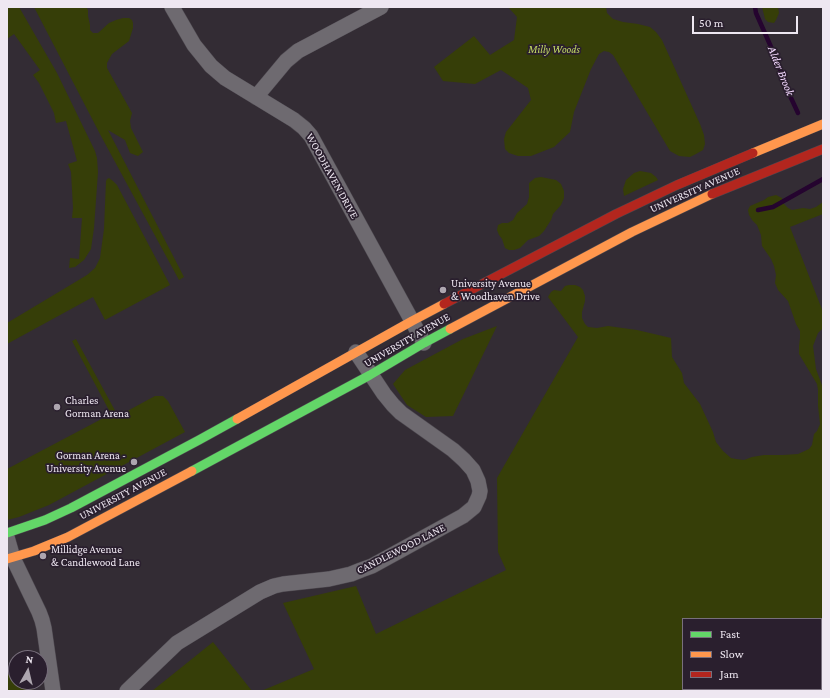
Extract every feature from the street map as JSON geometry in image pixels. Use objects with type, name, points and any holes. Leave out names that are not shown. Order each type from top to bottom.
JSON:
[{"type":"main road","name":"UNIVERSITY AVENUE","points":[[7,533],[45,520],[71,508],[199,440],[412,321],[595,225],[677,185],[823,124]]},
{"type":"main road","name":"UNIVERSITY AVENUE","points":[[10,558],[34,551],[68,536],[206,464],[370,375],[424,343],[596,250],[663,216],[823,149]]},
{"type":"street","name":"WOODHAVEN DRIVE","points":[[172,7],[194,45],[211,66],[225,78],[300,124],[311,136],[424,343]]},
{"type":"street","points":[[256,97],[286,61],[298,50],[380,7]]},
{"type":"street","name":"CANDLEWOOD LANE","points":[[127,691],[178,643],[260,592],[283,584],[329,579],[351,574],[372,566],[463,516],[474,507],[480,491],[476,475],[470,466],[453,450],[401,413],[384,394],[356,352]]},
{"type":"street","points":[[7,537],[10,558],[42,620],[53,691]]},
{"type":"green space","points":[[7,7],[19,7],[57,73],[97,158],[98,172],[91,249],[84,260],[75,267],[69,268],[70,258],[79,259],[82,218],[72,218],[73,208],[71,172],[68,164],[77,161],[66,121],[56,123],[54,113],[39,83],[33,75],[40,70],[14,34],[7,39]]},
{"type":"green space","points":[[34,7],[86,7],[88,10],[90,30],[93,33],[98,33],[109,23],[116,20],[129,18],[132,20],[133,28],[129,41],[112,54],[107,63],[107,68],[132,113],[130,121],[131,128],[143,152],[138,156],[130,153],[125,140],[108,130],[184,277],[179,280],[101,136]]},
{"type":"green space","name":"Milly Woods","points":[[508,7],[606,7],[607,13],[613,19],[650,27],[662,40],[700,124],[704,135],[705,144],[703,150],[690,157],[679,156],[670,151],[613,55],[604,51],[599,54],[591,69],[574,112],[570,132],[554,147],[531,156],[518,156],[509,153],[505,149],[504,139],[506,132],[531,100],[528,88],[501,70],[475,84],[443,81],[434,67],[474,36],[490,55],[514,40],[517,17]]},
{"type":"green space","points":[[762,7],[778,7],[779,13],[774,23],[768,22],[765,19]]},
{"type":"green space","points":[[640,171],[651,173],[658,180],[624,196],[623,189],[626,180],[634,173]]},
{"type":"green space","points":[[541,177],[556,180],[561,184],[564,191],[564,198],[561,205],[553,214],[544,231],[539,236],[528,240],[520,248],[509,250],[505,248],[499,235],[497,230],[498,225],[508,223],[513,220],[517,213],[527,204],[529,197],[529,183],[535,178]]},
{"type":"green space","points":[[109,178],[117,185],[170,285],[105,320],[93,297],[7,344],[7,323],[87,275],[95,268],[100,258],[104,229],[106,181]]},
{"type":"green space","points":[[776,195],[782,198],[784,204],[792,210],[803,208],[810,209],[823,202],[823,214],[790,227],[823,312],[823,328],[818,333],[813,346],[816,369],[823,388],[823,691],[261,691],[314,669],[283,603],[356,586],[376,634],[506,570],[498,552],[497,478],[578,337],[548,297],[554,290],[561,291],[565,286],[575,285],[583,290],[585,301],[582,318],[588,327],[597,328],[608,326],[637,330],[671,338],[672,357],[682,373],[684,383],[700,404],[716,442],[731,458],[744,460],[764,455],[798,454],[809,449],[812,445],[814,434],[820,424],[817,384],[799,354],[800,331],[788,301],[778,290],[775,283],[776,275],[774,266],[762,246],[761,235],[757,225],[749,215],[748,210],[750,206],[768,197]]},
{"type":"green space","points":[[497,326],[453,416],[426,417],[407,405],[393,384],[405,370],[463,339]]},
{"type":"green space","points":[[76,339],[118,416],[155,396],[163,396],[168,401],[185,432],[49,505],[19,517],[7,520],[7,469],[111,414],[72,341]]},
{"type":"green space","points":[[213,642],[252,691],[152,691]]},
{"type":"green space","points":[[7,675],[8,690],[33,691],[7,691]]},
{"type":"waterway","name":"Alder Brook","points":[[755,7],[756,13],[779,65],[785,85],[798,113]]},
{"type":"waterway","points":[[758,210],[773,207],[823,179]]},
{"type":"traffic: fast","points":[[192,471],[370,375],[450,329]]},
{"type":"traffic: fast","points":[[7,533],[45,520],[71,508],[237,419]]},
{"type":"traffic: slow","points":[[753,153],[823,124]]},
{"type":"traffic: slow","points":[[450,329],[632,232],[712,194]]},
{"type":"traffic: slow","points":[[237,419],[444,304]]},
{"type":"traffic: slow","points":[[7,559],[34,551],[68,537],[192,471]]},
{"type":"traffic: jam","points":[[712,194],[823,149]]},
{"type":"traffic: jam","points":[[444,304],[616,214],[677,185],[753,153]]},
{"type":"place","name":"University Avenue & Woodhaven Drive","points":[[443,290]]},
{"type":"place","name":"Charles Gorman Arena","points":[[57,407]]},
{"type":"place","name":"Gorman Arena - University Avenue","points":[[134,462]]},
{"type":"place","name":"Millidge Avenue & Candlewood Lane","points":[[43,556]]}]
